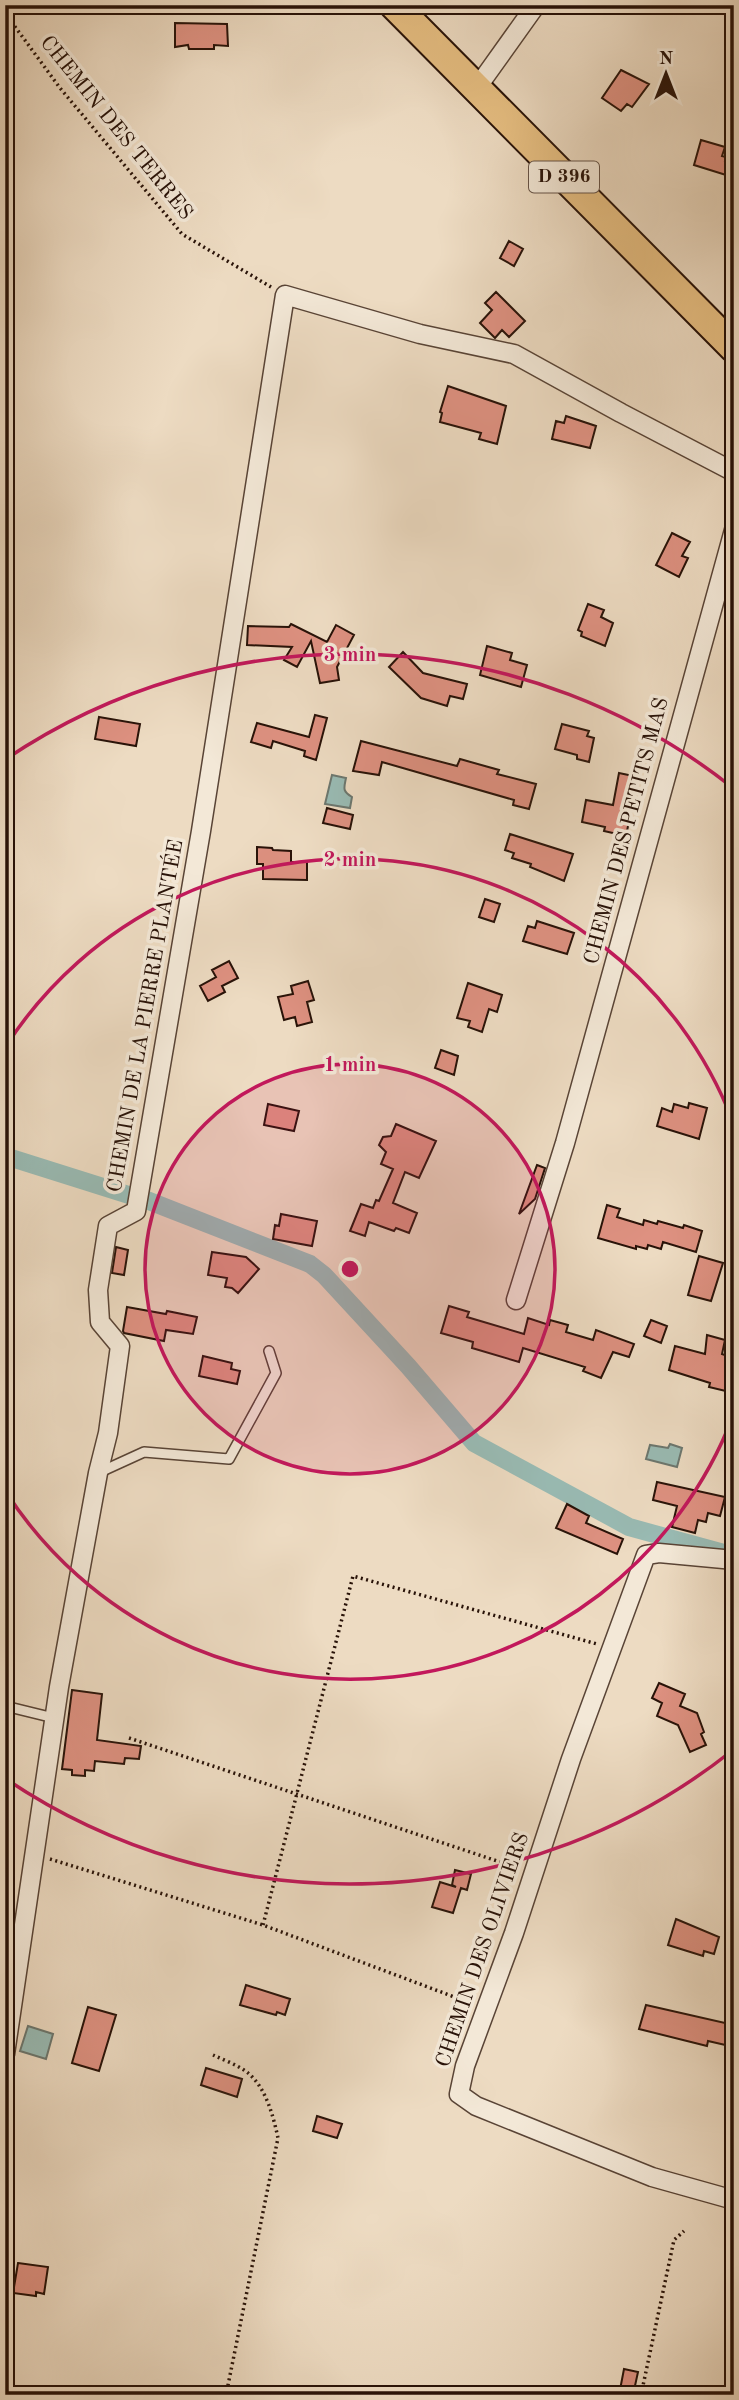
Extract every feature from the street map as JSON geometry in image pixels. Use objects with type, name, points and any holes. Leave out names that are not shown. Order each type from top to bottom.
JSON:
[{"type":"main road","name":"D 396","points":[[394,5],[734,348]]},
{"type":"street","points":[[476,89],[536,5]]},
{"type":"street","points":[[285,295],[420,334],[514,354],[621,414],[734,472]]},
{"type":"street","name":"CHEMIN DE LA PIERRE PLANTÉE","points":[[5,2054],[54,1718],[98,1473],[108,1433],[120,1346],[100,1322],[97,1290],[108,1226],[136,1211],[201,831],[285,295]]},
{"type":"street","name":"CHEMIN DES PETITS MAS","points":[[516,1300],[565,1143],[734,530]]},
{"type":"street","name":"CHEMIN DES OLIVIERS","points":[[731,1560],[659,1553],[646,1555],[570,1759],[533,1873],[464,2066],[459,2094],[476,2106],[652,2177],[734,2200]]},
{"type":"lane","points":[[98,1473],[144,1452],[229,1459],[276,1373],[269,1351]]},
{"type":"lane","points":[[5,1706],[54,1718]]},
{"type":"path","name":"CHEMIN DES TERRES","points":[[5,13],[60,88],[181,234],[285,295]]},
{"type":"path","points":[[264,1925],[353,1576],[611,1648]]},
{"type":"path","points":[[129,1738],[533,1873]]},
{"type":"path","points":[[34,1854],[264,1925],[486,2008]]},
{"type":"path","points":[[213,2055],[248,2073],[262,2092],[274,2116],[278,2137],[226,2395]]},
{"type":"path","points":[[641,2395],[674,2240],[684,2231]]},
{"type":"water","points":[[332,775],[346,778],[344,789],[352,797],[350,808],[325,804]]},
{"type":"water","points":[[670,1444],[682,1448],[677,1467],[646,1459],[650,1445],[668,1448]]},
{"type":"water","points":[[28,2026],[53,2034],[46,2059],[20,2051]]},
{"type":"building","points":[[175,23],[227,24],[228,46],[214,45],[214,49],[189,49],[188,45],[175,47]]},
{"type":"building","points":[[621,70],[649,84],[632,107],[627,104],[621,111],[602,98]]},
{"type":"building","points":[[701,140],[725,147],[722,156],[730,163],[726,175],[694,165]]},
{"type":"building","points":[[509,241],[523,249],[514,266],[500,258]]},
{"type":"building","points":[[496,292],[525,321],[509,337],[502,330],[495,338],[480,323],[492,310],[485,303]]},
{"type":"building","points":[[448,386],[506,406],[497,444],[479,439],[481,433],[440,422],[440,412]]},
{"type":"building","points":[[566,416],[596,426],[590,448],[552,439],[556,421],[564,423]]},
{"type":"building","points":[[672,533],[690,542],[682,556],[688,558],[679,577],[656,565]]},
{"type":"building","points":[[588,604],[604,610],[601,617],[613,623],[605,646],[581,636],[582,632],[578,630]]},
{"type":"building","points":[[291,624],[327,642],[336,625],[354,635],[337,667],[339,680],[320,683],[311,641],[297,667],[284,660],[292,647],[247,645],[248,626],[289,627]]},
{"type":"building","points":[[487,646],[512,653],[510,660],[527,665],[521,687],[480,675]]},
{"type":"building","points":[[403,652],[423,673],[467,684],[463,699],[450,696],[447,706],[421,698],[389,667]]},
{"type":"building","points":[[315,715],[327,718],[316,760],[304,756],[305,751],[273,741],[271,748],[251,742],[257,723],[309,737]]},
{"type":"building","points":[[99,717],[140,724],[136,746],[95,739]]},
{"type":"building","points":[[562,724],[589,731],[587,736],[594,738],[589,762],[577,759],[577,755],[555,749]]},
{"type":"building","points":[[361,741],[457,766],[460,759],[499,770],[497,774],[536,784],[529,809],[513,805],[514,800],[382,762],[379,775],[353,771]]},
{"type":"building","points":[[619,773],[638,777],[626,836],[604,831],[605,827],[582,822],[586,800],[613,805]]},
{"type":"building","points":[[327,808],[353,815],[350,829],[323,823]]},
{"type":"building","points":[[510,834],[573,854],[564,881],[530,867],[531,864],[512,858],[514,853],[505,850]]},
{"type":"building","points":[[257,847],[291,851],[291,862],[307,862],[307,880],[263,879],[263,864],[257,864]]},
{"type":"building","points":[[485,899],[500,904],[494,922],[479,917]]},
{"type":"building","points":[[537,921],[574,933],[567,954],[523,941],[528,926],[535,928]]},
{"type":"building","points":[[229,961],[238,978],[222,986],[225,992],[208,1001],[200,986],[216,977],[212,970]]},
{"type":"building","points":[[308,981],[314,1000],[307,1002],[312,1022],[297,1026],[295,1017],[284,1020],[278,997],[293,994],[291,986]]},
{"type":"building","points":[[468,983],[502,995],[497,1012],[489,1009],[482,1032],[468,1027],[470,1021],[457,1018]]},
{"type":"building","points":[[441,1050],[458,1056],[454,1075],[435,1068]]},
{"type":"building","points":[[689,1103],[707,1108],[699,1139],[657,1126],[662,1108],[672,1112],[674,1104],[688,1108]]},
{"type":"building","points":[[268,1104],[299,1111],[294,1131],[264,1125]]},
{"type":"building","points":[[396,1124],[436,1141],[419,1178],[405,1172],[393,1203],[417,1213],[409,1233],[369,1222],[365,1236],[350,1231],[361,1204],[373,1208],[376,1200],[379,1201],[393,1169],[381,1164],[386,1152],[379,1145],[383,1137],[391,1136]]},
{"type":"building","points":[[537,1165],[545,1168],[535,1199],[519,1214]]},
{"type":"building","points":[[607,1205],[620,1209],[617,1217],[643,1225],[644,1220],[657,1224],[658,1221],[702,1231],[696,1252],[663,1242],[661,1249],[648,1245],[647,1249],[636,1246],[636,1249],[598,1238]]},
{"type":"building","points":[[281,1214],[317,1221],[312,1246],[273,1239],[275,1225],[279,1226]]},
{"type":"building","points":[[116,1247],[128,1250],[124,1275],[112,1273]]},
{"type":"building","points":[[212,1252],[246,1257],[259,1269],[238,1293],[225,1287],[227,1278],[208,1275]]},
{"type":"building","points":[[699,1256],[723,1263],[711,1301],[688,1295]]},
{"type":"building","points":[[449,1306],[469,1312],[467,1317],[524,1334],[528,1318],[549,1325],[550,1320],[568,1325],[566,1332],[593,1340],[596,1330],[634,1344],[629,1357],[613,1352],[601,1378],[583,1371],[585,1367],[523,1348],[519,1362],[472,1348],[473,1342],[441,1333]]},
{"type":"building","points":[[127,1307],[197,1317],[193,1334],[166,1330],[164,1341],[124,1333]]},
{"type":"building","points":[[651,1320],[667,1326],[661,1343],[644,1336]]},
{"type":"building","points":[[707,1335],[725,1340],[722,1354],[734,1358],[734,1393],[709,1387],[710,1383],[669,1370],[675,1346],[705,1354]]},
{"type":"building","points":[[203,1356],[232,1363],[231,1369],[240,1371],[237,1384],[199,1376]]},
{"type":"building","points":[[657,1482],[725,1497],[720,1516],[708,1513],[706,1522],[698,1520],[695,1533],[672,1527],[677,1506],[653,1500]]},
{"type":"building","points":[[567,1504],[589,1516],[586,1523],[623,1539],[617,1554],[556,1528]]},
{"type":"building","points":[[659,1683],[685,1694],[680,1706],[697,1713],[706,1745],[690,1752],[678,1725],[657,1716],[662,1703],[652,1698]]},
{"type":"building","points":[[72,1690],[102,1694],[97,1740],[141,1746],[139,1759],[125,1758],[124,1764],[95,1761],[94,1771],[85,1770],[85,1776],[72,1775],[72,1770],[62,1769]]},
{"type":"building","points":[[455,1870],[471,1874],[467,1890],[461,1888],[453,1913],[432,1907],[440,1882],[456,1887],[452,1885]]},
{"type":"building","points":[[676,1919],[719,1937],[714,1954],[704,1951],[703,1956],[668,1945]]},
{"type":"building","points":[[246,1985],[290,1999],[285,2015],[240,2005]]},
{"type":"building","points":[[646,2005],[734,2025],[734,2047],[708,2041],[707,2046],[639,2029]]},
{"type":"building","points":[[88,2007],[116,2015],[99,2071],[72,2063]]},
{"type":"building","points":[[206,2068],[242,2079],[237,2097],[201,2085]]},
{"type":"building","points":[[317,2116],[342,2124],[337,2138],[313,2131]]},
{"type":"building","points":[[18,2263],[48,2267],[44,2294],[36,2292],[36,2296],[13,2293]]},
{"type":"building","points":[[624,2369],[638,2372],[633,2395],[619,2395]]},
{"type":"waterway","points":[[5,1156],[135,1197]]},
{"type":"waterway","points":[[144,1199],[310,1264],[324,1275],[408,1366],[474,1443],[629,1527],[731,1555]]}]
